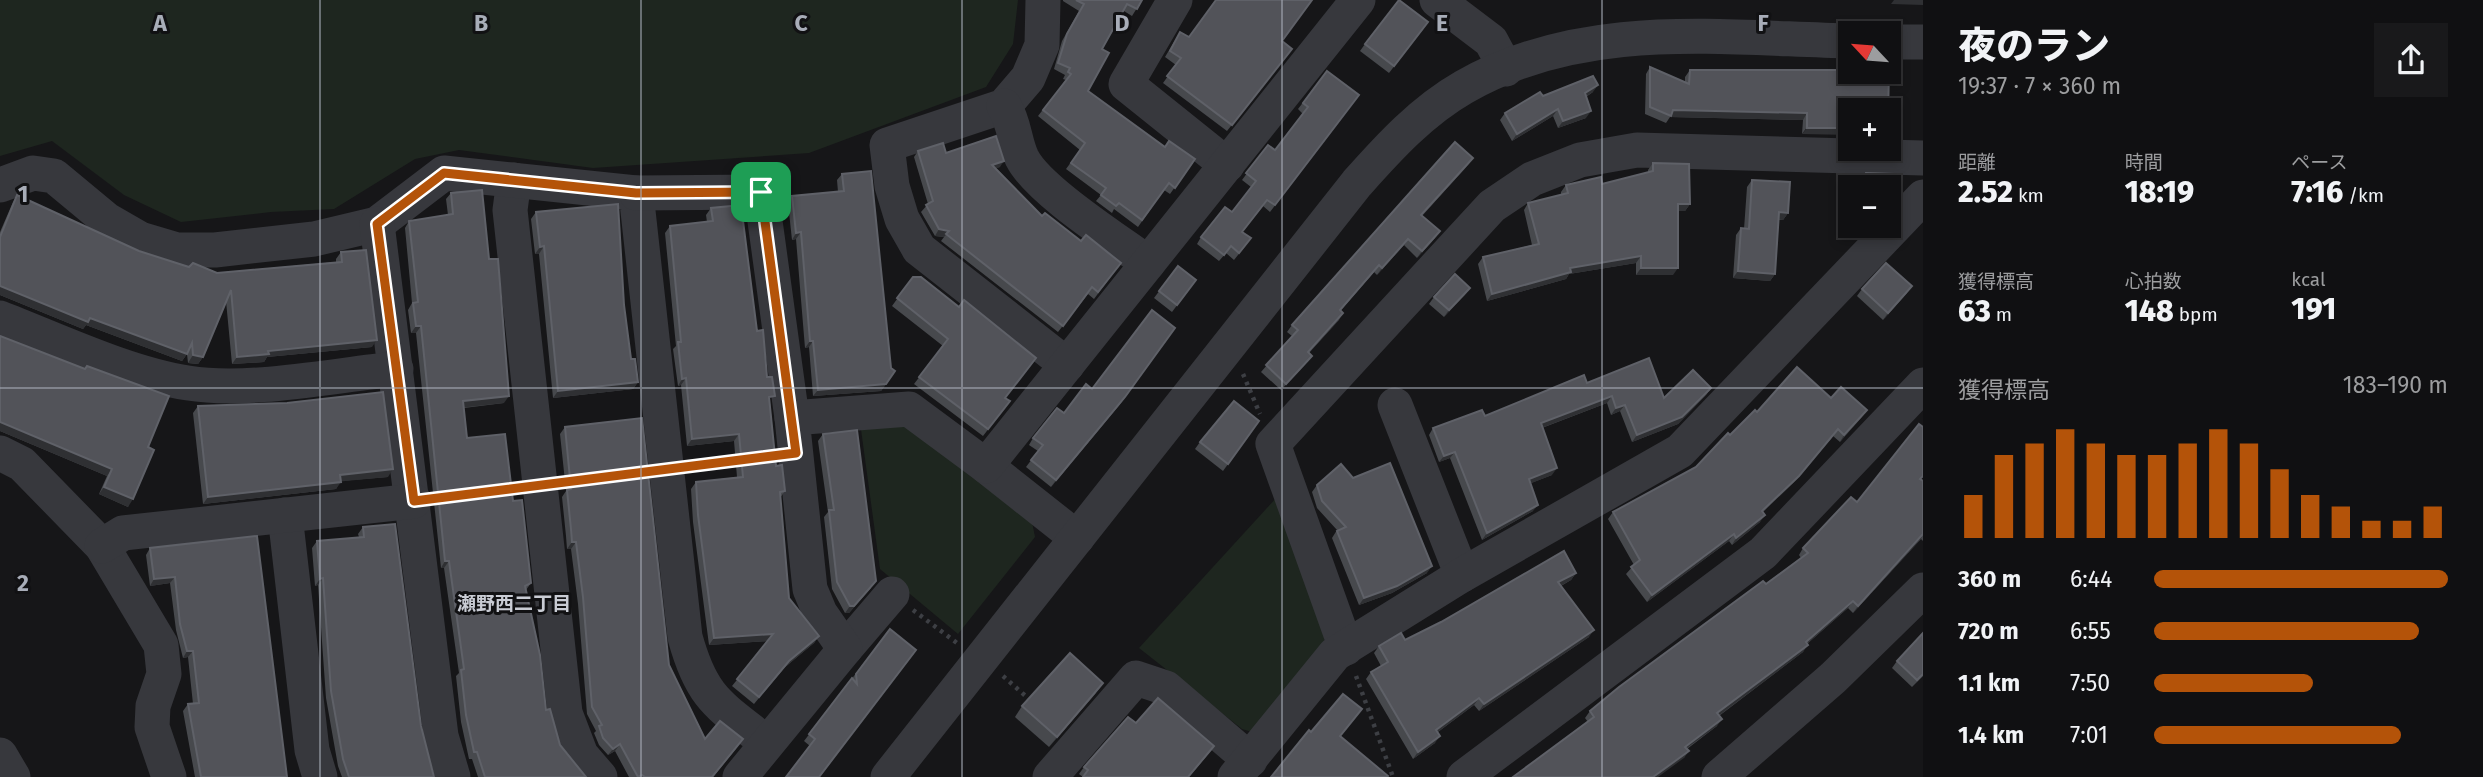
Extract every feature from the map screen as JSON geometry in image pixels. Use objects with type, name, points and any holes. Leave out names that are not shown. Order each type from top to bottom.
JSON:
[{"type":"street","points":[[1043,0],[1042,45],[1028,78],[1004,107],[887,145],[892,186],[902,219],[919,249],[1067,365]]},
{"type":"street","points":[[1175,0],[1126,84],[1227,165]]},
{"type":"street","points":[[986,466],[1358,0]]},
{"type":"street","points":[[1437,0],[1491,41],[1506,69]]},
{"type":"street","points":[[888,777],[1357,183],[1405,130],[1464,87],[1574,44],[1656,36],[1838,41]]},
{"type":"street","points":[[1901,41],[1923,42]]},
{"type":"street","points":[[1004,107],[1014,123],[1022,158],[1044,185],[1148,264]]},
{"type":"street","points":[[1346,648],[1273,444],[1492,206],[1532,179],[1580,160],[1637,150],[1923,158]]},
{"type":"street","points":[[0,185],[33,173],[54,176],[107,220],[141,239],[177,250],[215,250],[314,239],[377,224],[444,173],[636,193],[761,192],[792,418],[810,589],[820,613],[845,649]]},
{"type":"street","points":[[514,180],[510,210],[565,713],[581,755],[600,777]]},
{"type":"street","points":[[636,193],[685,637],[694,670],[710,698],[766,743]]},
{"type":"street","points":[[1050,777],[1136,678],[1166,688],[1242,769],[1335,654],[1462,575],[1680,451],[1923,197]]},
{"type":"street","points":[[377,224],[414,501],[441,736],[453,777]]},
{"type":"street","points":[[0,318],[146,373],[188,383],[233,386],[396,369]]},
{"type":"street","points":[[1464,777],[1763,553],[1923,385]]},
{"type":"street","points":[[1395,405],[1462,575]]},
{"type":"street","points":[[792,418],[909,409],[1077,538]]},
{"type":"street","points":[[0,453],[22,464],[102,545],[161,645],[163,674],[153,706],[152,727],[169,777]]},
{"type":"street","points":[[102,545],[123,533],[414,501]]},
{"type":"street","points":[[285,515],[312,750],[320,777]]},
{"type":"street","points":[[1719,777],[1833,677],[1923,590]]},
{"type":"street","points":[[740,777],[892,594]]},
{"type":"street","points":[[0,755],[13,777]]},
{"type":"path","points":[[1240,368],[1273,444]]},
{"type":"path","points":[[666,469],[744,460]]},
{"type":"path","points":[[892,594],[960,645]]},
{"type":"path","points":[[1346,648],[1393,777]]},
{"type":"path","points":[[1000,673],[1030,700]]},
{"type":"shaded area","points":[[0,0],[1018,0],[1013,44],[986,87],[809,153],[593,168],[459,150],[415,159],[334,209],[271,212],[181,222],[124,195],[52,141],[0,156]]},
{"type":"shaded area","points":[[907,419],[1032,522],[1035,537],[958,634],[880,569],[860,422]]},
{"type":"shaded area","points":[[1277,497],[1326,631],[1321,659],[1259,734],[1242,729],[1139,648]]},
{"type":"building","points":[[1076,0],[1142,0],[1137,9],[1127,4],[1102,49],[1109,53],[1088,91],[1165,147],[1169,141],[1195,159],[1175,188],[1169,183],[1142,220],[1119,203],[1116,206],[1101,195],[1106,188],[1071,163],[1085,143],[1043,110],[1071,74],[1068,72],[1070,68],[1058,63],[1067,34],[1084,4]]},
{"type":"building","points":[[1216,0],[1312,0],[1282,41],[1292,49],[1232,125],[1167,76],[1181,58],[1170,51],[1180,32],[1189,37]]},
{"type":"building","points":[[1399,0],[1428,22],[1394,66],[1365,44]]},
{"type":"building","points":[[1650,67],[1689,84],[1690,70],[1838,70],[1838,84],[1889,84],[1888,98],[1838,98],[1838,128],[1807,128],[1807,113],[1673,110],[1671,116],[1650,107]]},
{"type":"building","points":[[1327,71],[1359,95],[1275,205],[1267,200],[1242,232],[1251,238],[1239,253],[1231,246],[1224,255],[1201,237],[1225,207],[1232,212],[1256,181],[1246,173],[1268,145],[1275,150],[1308,107],[1303,103]]},
{"type":"building","points":[[1593,76],[1598,85],[1585,93],[1591,111],[1563,121],[1558,109],[1517,134],[1505,113],[1540,92],[1543,96]]},
{"type":"building","points":[[996,136],[1004,161],[992,165],[1042,216],[1045,213],[1081,241],[1086,235],[1121,263],[1098,292],[1092,287],[1063,326],[946,234],[949,231],[939,229],[926,205],[933,201],[918,151],[943,143],[946,153]]},
{"type":"building","points":[[1455,142],[1473,158],[1421,215],[1440,231],[1422,251],[1408,239],[1382,268],[1379,265],[1340,310],[1343,313],[1308,352],[1312,356],[1286,384],[1266,365],[1298,330],[1292,325]]},
{"type":"building","points":[[1653,163],[1689,164],[1690,204],[1678,204],[1678,268],[1641,268],[1641,256],[1570,268],[1571,272],[1492,294],[1483,257],[1539,244],[1528,203],[1568,193],[1566,185],[1601,177],[1602,184],[1653,171]]},
{"type":"building","points":[[871,171],[891,368],[895,371],[886,384],[818,390],[813,341],[810,341],[801,232],[796,233],[792,196],[844,191],[842,174]]},
{"type":"building","points":[[1866,173],[1894,174],[1894,175]]},
{"type":"building","points":[[1752,180],[1790,182],[1788,213],[1779,212],[1775,274],[1738,271],[1741,228],[1749,229]]},
{"type":"building","points":[[482,190],[489,259],[498,259],[509,396],[463,401],[467,438],[505,434],[513,501],[522,500],[531,583],[525,586],[540,655],[546,710],[550,709],[560,745],[586,777],[485,777],[477,752],[474,752],[466,715],[461,670],[464,669],[449,561],[445,561],[421,326],[416,326],[413,303],[418,302],[409,221],[453,214],[451,193]]},
{"type":"building","points":[[17,195],[139,251],[189,267],[193,263],[217,273],[342,262],[341,252],[366,250],[377,340],[268,351],[269,354],[237,357],[231,290],[203,357],[193,355],[192,343],[187,354],[90,318],[88,322],[0,286],[0,237]]},
{"type":"building","points":[[618,204],[624,305],[631,359],[635,359],[638,382],[558,391],[544,246],[540,247],[536,212]]},
{"type":"building","points":[[741,205],[757,331],[763,330],[767,377],[772,377],[775,396],[769,397],[776,466],[782,465],[785,491],[780,492],[789,598],[819,636],[789,661],[759,697],[737,679],[773,634],[714,638],[696,482],[743,477],[739,434],[692,439],[686,378],[682,379],[678,342],[681,342],[670,226],[713,221],[711,208]]},
{"type":"building","points":[[1886,263],[1912,286],[1888,313],[1862,289]]},
{"type":"building","points":[[1178,266],[1196,280],[1177,305],[1159,291]]},
{"type":"building","points":[[1455,274],[1470,288],[1449,310],[1434,297]]},
{"type":"building","points":[[913,277],[921,277],[959,307],[964,300],[1036,358],[1005,398],[1010,401],[988,429],[919,377],[948,339],[897,298]]},
{"type":"building","points":[[1152,310],[1175,328],[1125,397],[1056,480],[1031,460],[1043,445],[1033,438],[1057,408],[1064,413],[1086,384],[1092,389]]},
{"type":"building","points":[[0,336],[85,369],[87,366],[169,396],[148,447],[154,450],[133,499],[104,487],[112,469],[0,422]]},
{"type":"building","points":[[1649,358],[1664,398],[1693,370],[1711,388],[1682,417],[1637,435],[1625,405],[1616,408],[1612,396],[1541,423],[1557,468],[1529,479],[1538,505],[1487,533],[1455,452],[1444,456],[1433,428],[1482,410],[1485,416],[1584,375],[1587,383]]},
{"type":"building","points":[[1797,367],[1831,398],[1841,387],[1867,410],[1844,435],[1838,429],[1799,476],[1762,511],[1765,515],[1736,538],[1734,534],[1652,595],[1631,567],[1640,560],[1613,512],[1696,467],[1728,433],[1730,435],[1755,410],[1757,412]]},
{"type":"building","points":[[383,392],[393,469],[340,475],[341,482],[208,497],[198,406],[287,403]]},
{"type":"building","points":[[1234,401],[1259,421],[1228,464],[1200,442]]},
{"type":"building","points":[[642,418],[669,665],[705,739],[720,721],[743,739],[712,777],[638,777],[620,744],[613,749],[603,738],[599,726],[602,725],[592,707],[583,597],[576,542],[572,542],[567,490],[571,489],[565,427]]},
{"type":"building","points":[[1919,424],[1923,427],[1923,476],[1920,479],[1923,481],[1923,534],[1858,606],[1853,601],[1806,642],[1808,645],[1717,713],[1722,719],[1685,747],[1689,751],[1653,777],[1513,777],[1594,717],[1590,711],[1619,687],[1763,581],[1766,584],[1808,553],[1803,548],[1851,497],[1857,502]]},
{"type":"building","points":[[857,430],[876,581],[854,606],[850,606],[837,582],[829,510],[834,510],[823,434]]},
{"type":"building","points":[[1390,463],[1432,566],[1397,586],[1364,598],[1337,531],[1346,527],[1322,501],[1317,485],[1341,464],[1353,478]]},
{"type":"building","points":[[395,524],[421,726],[434,777],[349,777],[343,759],[331,691],[323,578],[320,579],[317,541],[364,537],[363,527]]},
{"type":"building","points":[[257,536],[287,777],[201,777],[188,704],[199,703],[193,651],[187,651],[180,624],[175,577],[154,579],[150,548]]},
{"type":"building","points":[[1564,551],[1576,573],[1558,582],[1594,630],[1484,704],[1479,698],[1436,730],[1440,736],[1418,752],[1371,672],[1388,662],[1379,646],[1401,633],[1405,640],[1441,622]]},
{"type":"building","points":[[890,629],[916,650],[819,777],[786,777],[815,739],[809,734],[852,678],[857,684],[856,674]]},
{"type":"building","points":[[1923,633],[1923,674],[1917,680],[1897,661]]},
{"type":"building","points":[[1070,653],[1103,683],[1057,737],[1022,706]]},
{"type":"building","points":[[1343,694],[1362,709],[1340,736],[1388,776],[1271,777],[1309,730],[1311,732]]},
{"type":"building","points":[[1158,698],[1214,746],[1188,777],[1083,777],[1088,770],[1084,767],[1128,717],[1136,723]]},
{"type":"district","name":"瀬野西二丁目","points":[[514,603]]},
{"type":"route","points":[[444,173],[636,193],[761,192],[796,453],[414,501],[377,224],[444,173]]}]
